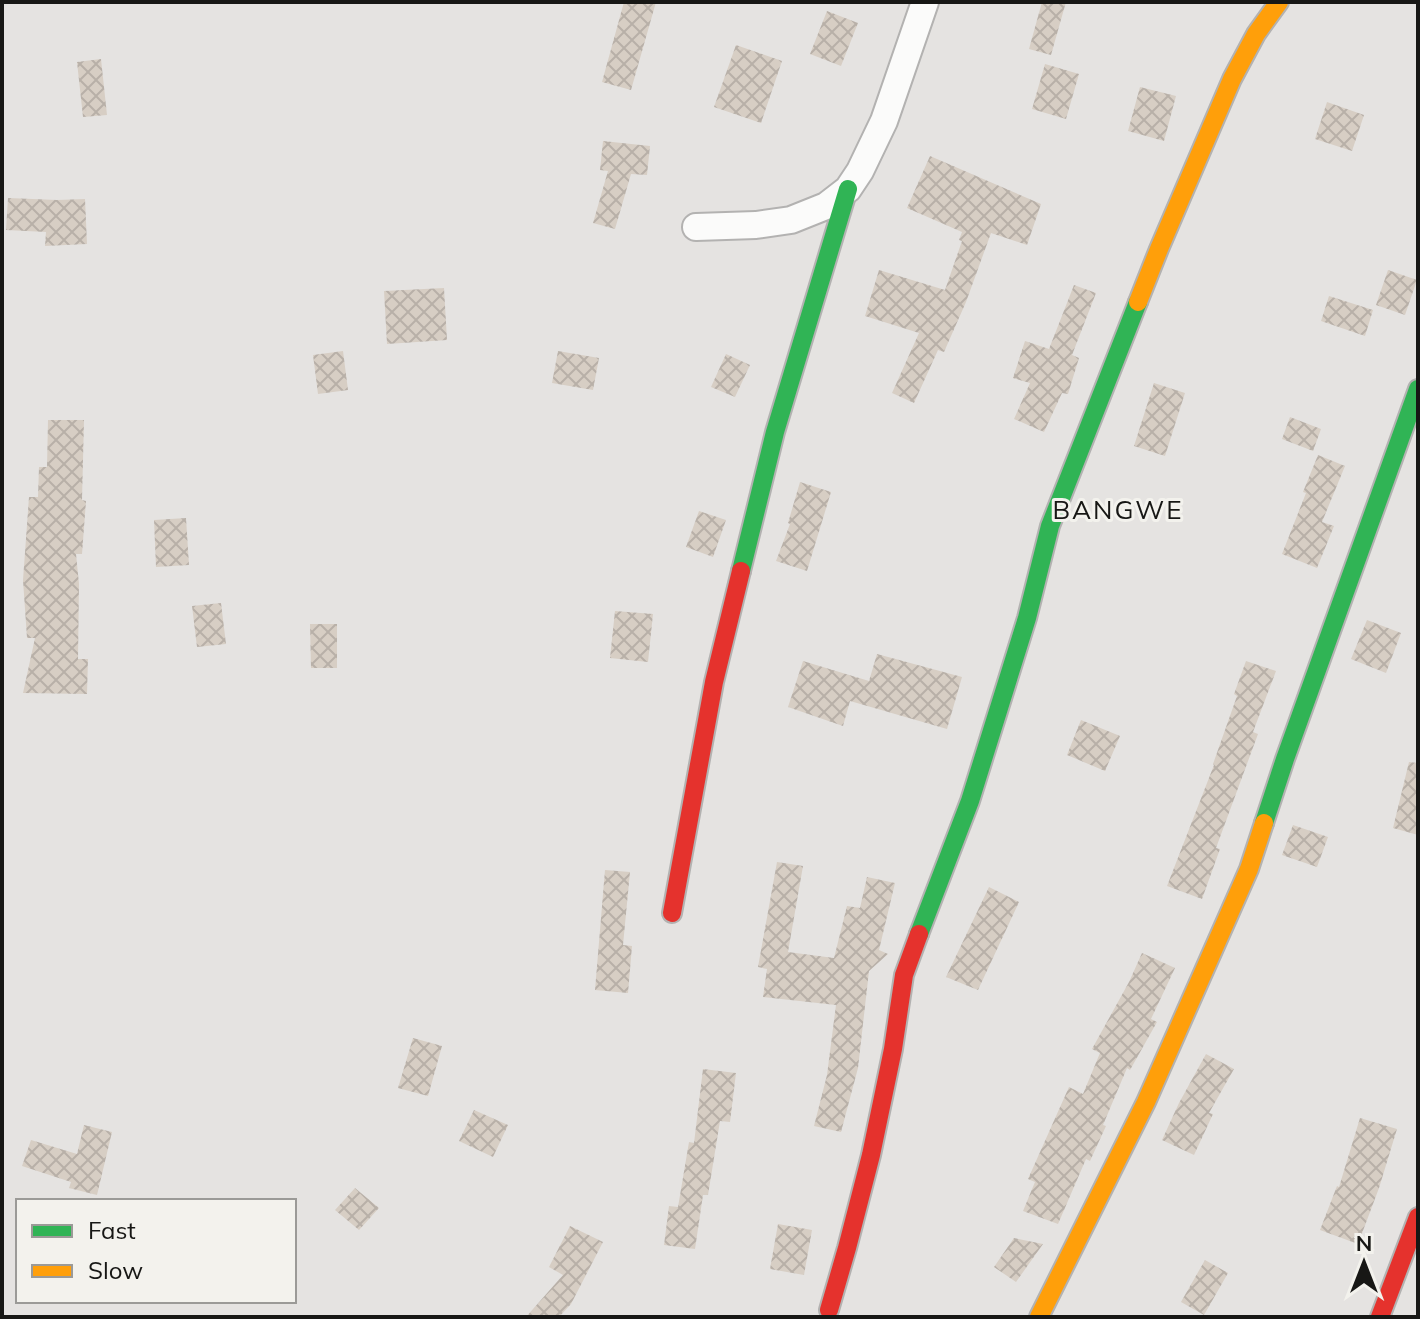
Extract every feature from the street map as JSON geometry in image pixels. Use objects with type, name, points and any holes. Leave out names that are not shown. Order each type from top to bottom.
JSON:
[{"type":"street","points":[[672,913],[714,682],[775,432],[848,189],[884,121],[925,2]]},
{"type":"street","points":[[829,1310],[870,1166],[892,1057],[904,975],[970,801],[1027,618],[1050,526],[1159,249],[1232,79],[1256,34],[1279,2]]},
{"type":"street","points":[[696,227],[756,225],[791,220],[826,206],[848,189]]},
{"type":"street","points":[[1039,1317],[1146,1102],[1249,869],[1290,745],[1418,389]]},
{"type":"street","points":[[1380,1317],[1418,1217]]},
{"type":"building","points":[[624,2],[656,2],[631,90],[602,82]]},
{"type":"building","points":[[1042,2],[1066,2],[1051,55],[1029,49]]},
{"type":"building","points":[[827,11],[858,23],[841,66],[810,54]]},
{"type":"building","points":[[736,45],[782,61],[761,123],[714,107]]},
{"type":"building","points":[[101,59],[107,115],[83,117],[77,62]]},
{"type":"building","points":[[1045,64],[1079,74],[1066,119],[1032,109]]},
{"type":"building","points":[[1140,87],[1176,96],[1164,141],[1128,131]]},
{"type":"building","points":[[1327,102],[1364,115],[1352,151],[1315,139]]},
{"type":"building","points":[[603,141],[650,146],[647,175],[631,174],[615,229],[593,223],[608,171],[600,170]]},
{"type":"building","points":[[930,156],[1041,204],[1027,245],[991,233],[944,352],[938,350],[914,403],[892,393],[919,333],[865,316],[879,270],[945,290],[962,241],[959,240],[962,232],[907,208]]},
{"type":"building","points":[[8,198],[85,199],[87,244],[45,246],[46,232],[6,230]]},
{"type":"building","points":[[1388,270],[1417,280],[1405,315],[1376,305]]},
{"type":"building","points":[[1074,285],[1096,293],[1072,355],[1079,358],[1068,394],[1062,393],[1044,432],[1014,419],[1030,383],[1013,378],[1025,341],[1049,349]]},
{"type":"building","points":[[444,288],[447,340],[387,344],[384,291]]},
{"type":"building","points":[[1329,296],[1373,310],[1365,336],[1321,321]]},
{"type":"building","points":[[343,351],[348,390],[318,394],[313,355]]},
{"type":"building","points":[[558,351],[599,358],[593,390],[552,383]]},
{"type":"building","points":[[726,354],[750,365],[735,397],[711,387]]},
{"type":"building","points":[[1154,383],[1185,393],[1165,456],[1134,446]]},
{"type":"building","points":[[1290,417],[1321,429],[1313,451],[1282,439]]},
{"type":"building","points":[[48,420],[84,420],[82,500],[86,501],[82,554],[76,554],[79,584],[78,659],[88,659],[87,694],[23,693],[35,638],[27,638],[23,580],[29,497],[38,497],[39,467],[47,467]]},
{"type":"building","points":[[1318,455],[1345,466],[1322,522],[1334,526],[1317,568],[1282,554]]},
{"type":"building","points":[[800,482],[831,492],[807,571],[776,561],[790,524]]},
{"type":"building","points":[[699,511],[726,520],[713,557],[686,547]]},
{"type":"building","points":[[186,518],[189,565],[156,567],[154,520]]},
{"type":"building","points":[[221,603],[226,644],[197,647],[192,606]]},
{"type":"building","points":[[615,611],[653,614],[648,662],[610,658]]},
{"type":"building","points":[[1367,620],[1401,633],[1386,673],[1351,659]]},
{"type":"building","points":[[310,624],[337,624],[337,668],[311,668]]},
{"type":"building","points":[[877,654],[962,677],[947,729],[850,701],[843,726],[788,707],[803,661],[869,681]]},
{"type":"building","points":[[1246,661],[1276,671],[1253,732],[1258,734],[1216,848],[1220,849],[1202,899],[1167,886],[1214,765]]},
{"type":"building","points":[[1081,720],[1120,736],[1105,771],[1067,755]]},
{"type":"building","points":[[1409,762],[1418,763],[1418,835],[1393,828]]},
{"type":"building","points":[[1293,825],[1328,837],[1317,867],[1282,855]]},
{"type":"building","points":[[777,862],[803,866],[788,952],[834,958],[847,906],[860,908],[867,877],[895,883],[879,950],[888,954],[869,971],[858,1068],[841,1132],[814,1126],[827,1075],[836,1005],[763,997],[767,969],[758,967]]},
{"type":"building","points":[[605,870],[630,872],[623,945],[632,946],[628,993],[595,990]]},
{"type":"building","points":[[989,887],[1019,902],[978,990],[946,977]]},
{"type":"building","points":[[1142,953],[1175,968],[1151,1019],[1157,1022],[1130,1070],[1127,1068],[1103,1125],[1106,1126],[1090,1161],[1086,1159],[1058,1224],[1023,1211],[1035,1182],[1028,1179],[1069,1087],[1083,1094],[1100,1053],[1092,1049]]},
{"type":"building","points":[[413,1038],[442,1046],[428,1096],[398,1088]]},
{"type":"building","points":[[1206,1054],[1234,1069],[1209,1113],[1213,1114],[1194,1155],[1162,1140]]},
{"type":"building","points":[[703,1069],[736,1073],[730,1122],[720,1121],[708,1195],[703,1195],[695,1249],[664,1245],[669,1206],[678,1207],[689,1142],[694,1143]]},
{"type":"building","points":[[474,1110],[508,1125],[493,1157],[459,1141]]},
{"type":"building","points":[[1360,1118],[1397,1129],[1358,1244],[1320,1230],[1339,1187]]},
{"type":"building","points":[[84,1125],[112,1132],[97,1195],[69,1188],[71,1182],[22,1166],[31,1140],[77,1154]]},
{"type":"building","points":[[355,1188],[379,1208],[359,1230],[335,1210]]},
{"type":"building","points":[[778,1224],[812,1230],[804,1275],[770,1269]]},
{"type":"building","points":[[570,1226],[603,1242],[571,1304],[559,1317],[526,1317],[563,1275],[549,1267]]},
{"type":"building","points":[[1014,1238],[1043,1244],[1016,1282],[994,1267]]},
{"type":"building","points":[[1205,1260],[1228,1273],[1204,1315],[1181,1302]]},
{"type":"traffic: fast","points":[[741,571],[775,432],[848,189]]},
{"type":"traffic: fast","points":[[919,934],[970,801],[1027,618],[1050,526],[1138,302]]},
{"type":"traffic: fast","points":[[1264,823],[1418,389]]},
{"type":"traffic: slow","points":[[1138,302],[1232,79],[1256,34],[1279,2]]},
{"type":"traffic: slow","points":[[1039,1317],[1146,1102],[1249,869],[1264,823]]},
{"type":"traffic: jam","points":[[672,913],[714,682],[741,571]]},
{"type":"traffic: jam","points":[[829,1310],[871,1155],[893,1049],[904,975],[919,934]]},
{"type":"traffic: jam","points":[[1380,1317],[1418,1217]]},
{"type":"district","name":"BANGWE","points":[[1118,510]]}]
